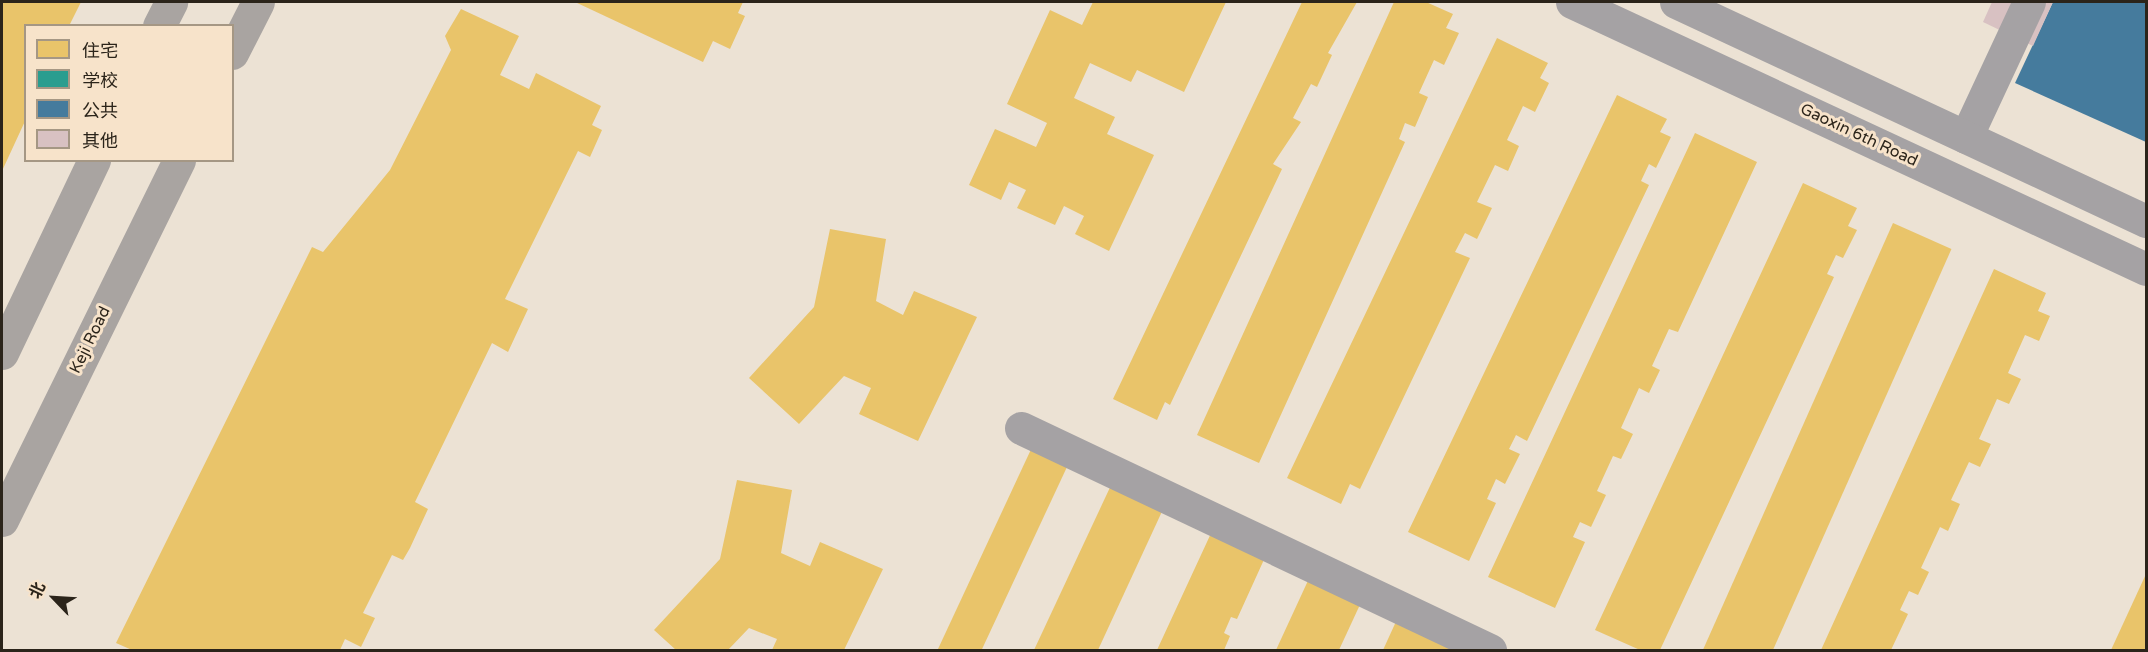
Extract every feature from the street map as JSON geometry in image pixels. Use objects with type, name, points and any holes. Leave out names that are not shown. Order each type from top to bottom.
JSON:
[{"type":"main road","points":[[160,24],[171,2]]},
{"type":"main road","points":[[234,49],[258,2]]},
{"type":"main road","points":[[2,354],[93,162]]},
{"type":"main road","name":"Keji Road","points":[[2,520],[178,162]]},
{"type":"street","name":"Gaoxin 6th Road","points":[[1572,2],[2146,269]]},
{"type":"street","points":[[1676,2],[2146,221]]},
{"type":"street","points":[[1966,136],[2029,2]]},
{"type":"street","points":[[1021,428],[1490,651]]},
{"type":"building: 住宅","points":[[2,2],[81,2],[70,24],[24,24],[24,123],[2,171]]},
{"type":"building: 住宅","points":[[575,2],[743,2],[738,13],[745,16],[730,49],[713,41],[703,62]]},
{"type":"building: 住宅","points":[[1093,2],[1226,2],[1184,92],[1137,70],[1131,82],[1090,63],[1074,98],[1115,117],[1107,134],[1154,155],[1109,251],[1075,234],[1084,216],[1064,206],[1055,225],[1017,208],[1026,190],[1009,182],[1001,200],[969,185],[995,129],[1036,147],[1047,123],[1007,104],[1050,10],[1082,25]]},
{"type":"building: 住宅","points":[[1302,2],[1357,2],[1328,53],[1332,55],[1317,87],[1311,84],[1293,118],[1301,122],[1273,164],[1282,169],[1170,405],[1165,402],[1157,420],[1113,399]]},
{"type":"building: 住宅","points":[[1394,2],[1426,2],[1453,14],[1446,28],[1459,33],[1444,65],[1434,60],[1419,93],[1428,97],[1415,127],[1405,123],[1399,139],[1405,142],[1259,463],[1197,435]]},
{"type":"building: 住宅","points":[[461,9],[519,36],[500,75],[529,89],[536,73],[601,106],[592,125],[602,130],[590,157],[578,151],[505,299],[528,309],[508,352],[492,343],[415,502],[428,509],[410,548],[403,560],[392,555],[363,613],[375,618],[361,647],[345,639],[340,650],[132,650],[116,643],[312,247],[323,252],[390,170],[451,50],[445,36]]},
{"type":"building: 住宅","points":[[1497,38],[1548,63],[1540,78],[1549,83],[1535,112],[1523,106],[1507,140],[1519,146],[1508,171],[1495,165],[1477,202],[1492,208],[1477,239],[1465,233],[1455,252],[1470,258],[1360,489],[1350,484],[1341,504],[1287,478]]},
{"type":"building: 住宅","points":[[1617,95],[1667,119],[1660,132],[1671,137],[1656,168],[1649,164],[1641,181],[1649,185],[1527,441],[1516,435],[1509,449],[1520,454],[1505,484],[1496,479],[1487,499],[1496,503],[1469,561],[1408,532]]},
{"type":"building: 住宅","points":[[1695,133],[1757,162],[1678,332],[1669,329],[1652,366],[1660,370],[1649,393],[1639,388],[1621,428],[1633,434],[1621,459],[1613,456],[1597,491],[1606,495],[1591,527],[1580,522],[1573,537],[1585,542],[1555,608],[1488,577]]},
{"type":"building: 住宅","points":[[1803,183],[1857,208],[1848,226],[1857,230],[1843,258],[1836,255],[1827,274],[1834,277],[1660,650],[1640,650],[1595,630]]},
{"type":"building: 住宅","points":[[1893,223],[1951,249],[1773,650],[1703,650]]},
{"type":"building: 住宅","points":[[830,229],[886,239],[876,301],[903,315],[914,291],[977,317],[918,441],[859,414],[871,388],[844,376],[799,424],[749,378],[814,307]]},
{"type":"building: 住宅","points":[[1994,269],[2046,293],[2038,311],[2050,316],[2039,341],[2025,335],[2008,373],[2021,379],[2009,404],[1997,399],[1979,439],[1991,444],[1980,467],[1969,462],[1951,500],[1960,504],[1948,531],[1940,527],[1921,568],[1929,572],[1918,595],[1909,591],[1900,610],[1908,614],[1891,650],[1821,650]]},
{"type":"building: 住宅","points":[[1034,443],[1070,460],[982,650],[938,650]]},
{"type":"building: 住宅","points":[[737,480],[792,490],[781,553],[810,566],[820,542],[883,569],[844,650],[772,650],[777,639],[749,628],[728,650],[676,650],[654,630],[720,559]]},
{"type":"building: 住宅","points":[[1113,481],[1165,505],[1098,650],[1034,650]]},
{"type":"building: 住宅","points":[[1213,529],[1267,553],[1237,619],[1231,617],[1224,633],[1230,636],[1224,650],[1157,650]]},
{"type":"building: 住宅","points":[[1312,572],[1364,596],[1339,650],[1276,650]]},
{"type":"building: 住宅","points":[[2146,574],[2146,650],[2111,650]]},
{"type":"building: 住宅","points":[[1399,615],[1459,650],[1383,650]]},
{"type":"building: 学校","points":[[2128,2],[2146,2],[2146,100],[2119,86],[2088,83],[2080,53],[2089,49],[2101,25],[2114,32]]},
{"type":"building: 公共","points":[[2053,2],[2146,2],[2146,142],[2015,83]]},
{"type":"building: 其他","points":[[1992,2],[2053,2],[2033,46],[1983,22]]}]
